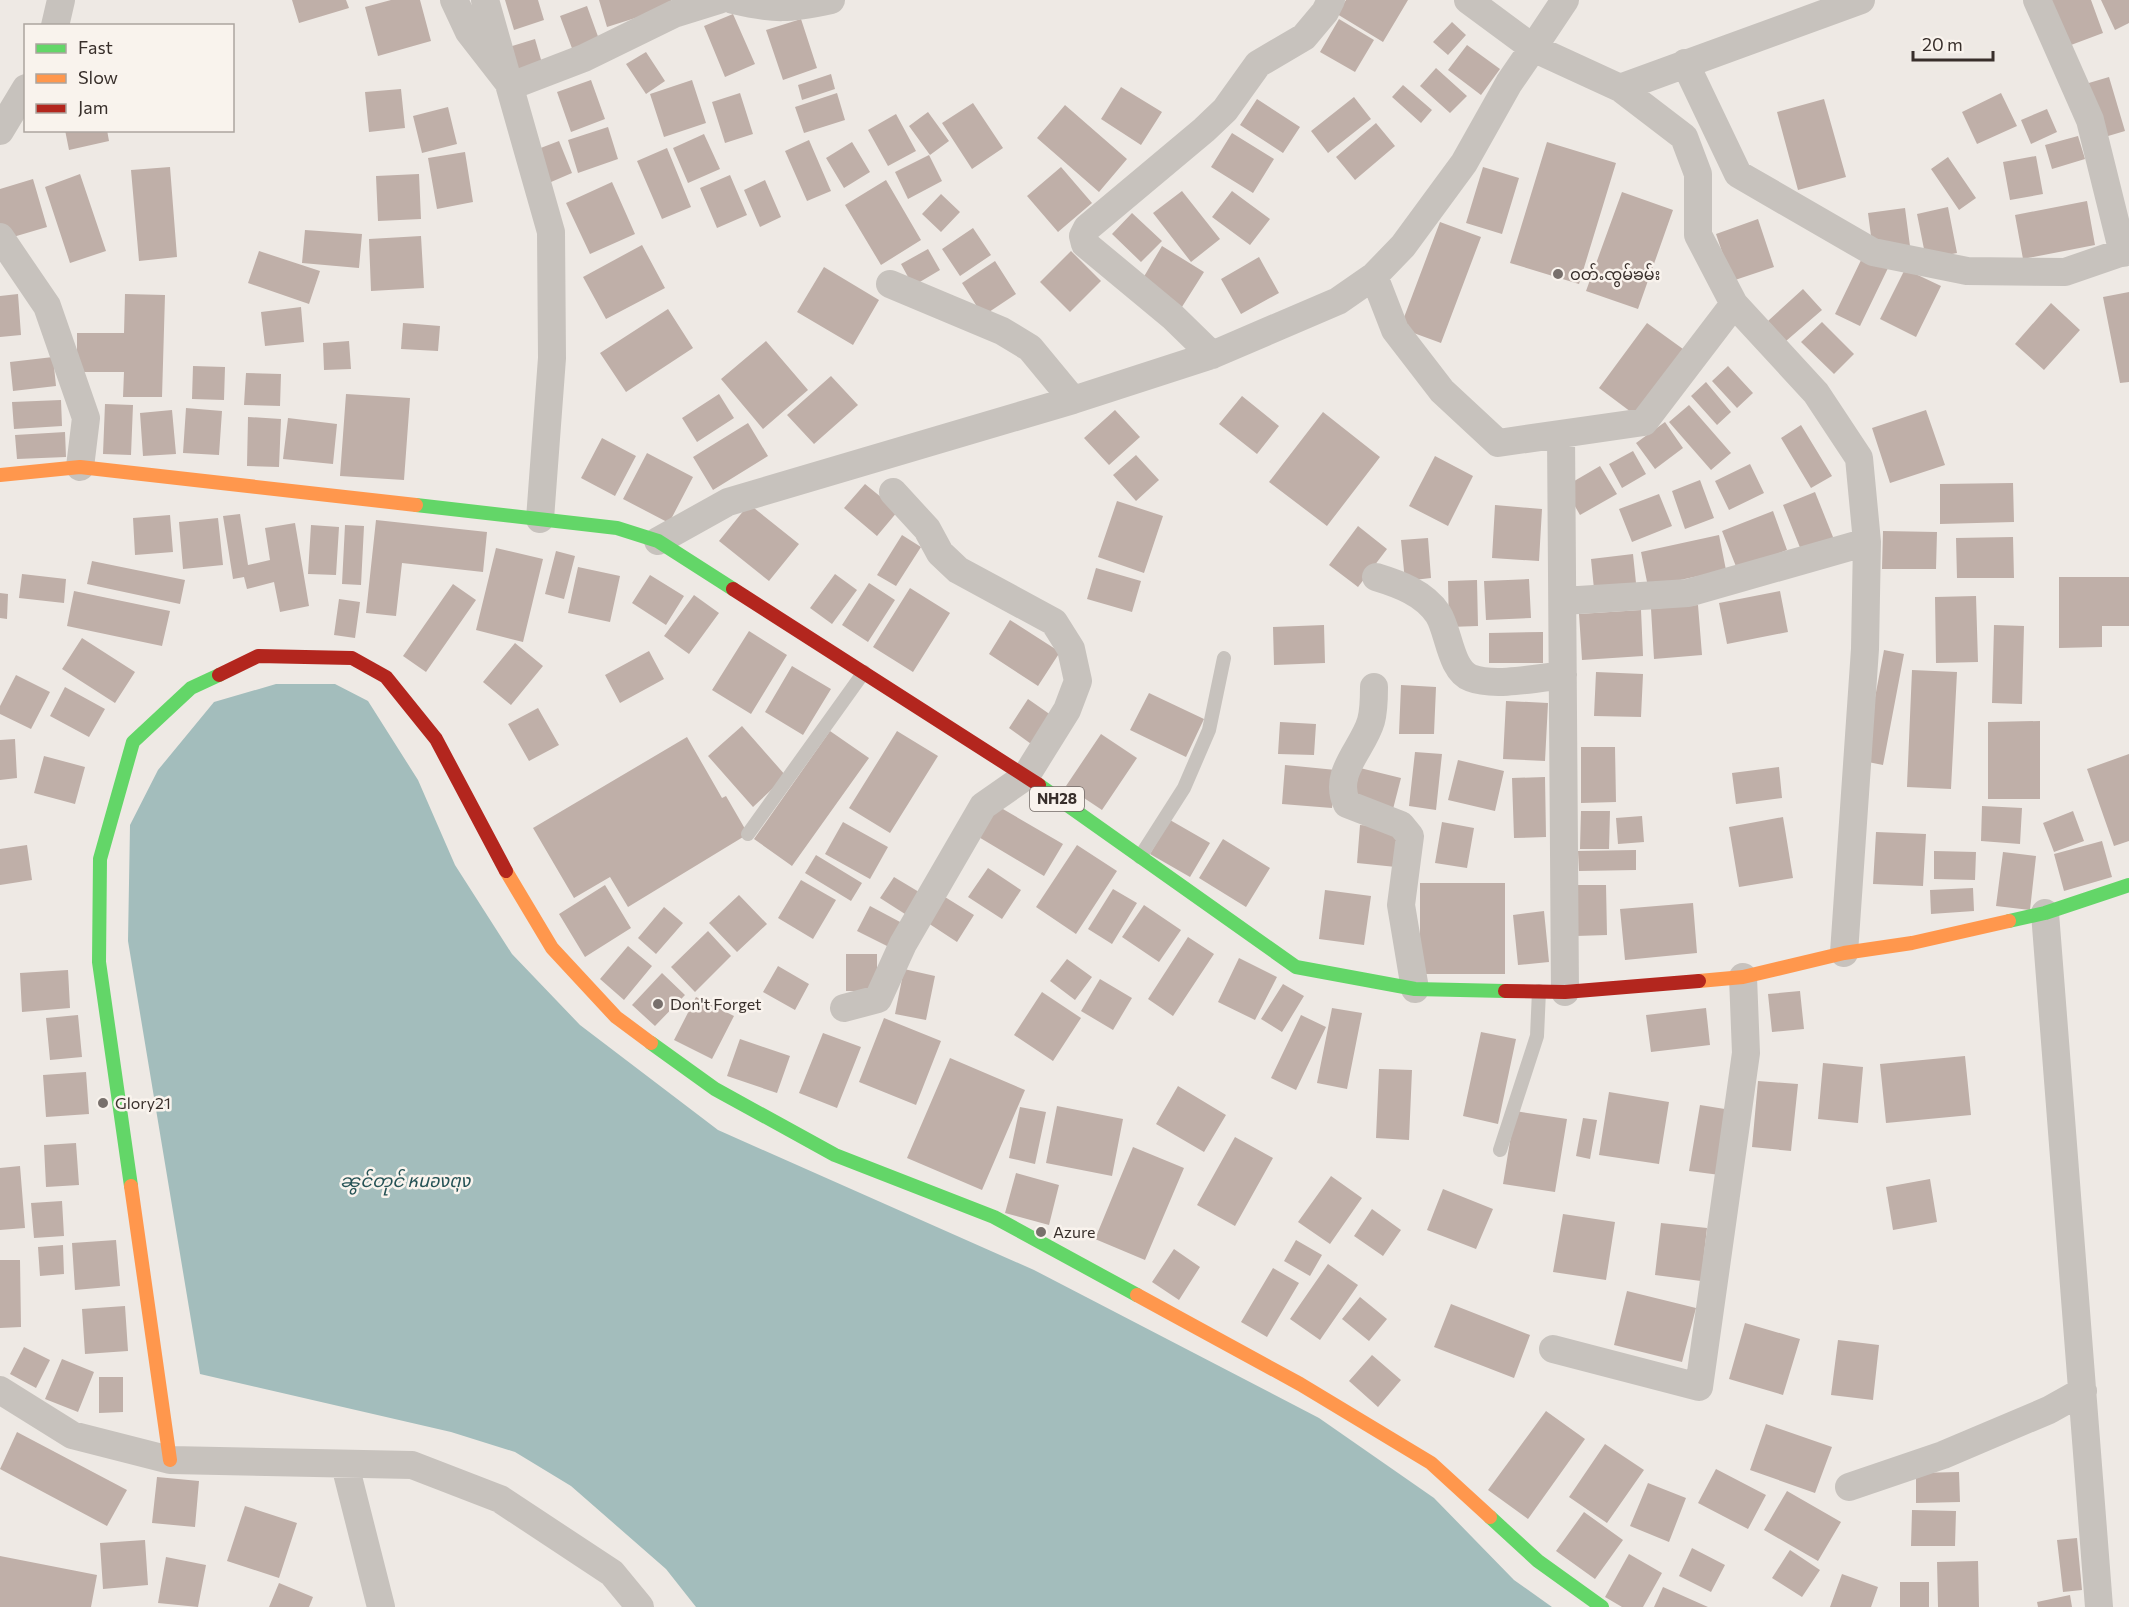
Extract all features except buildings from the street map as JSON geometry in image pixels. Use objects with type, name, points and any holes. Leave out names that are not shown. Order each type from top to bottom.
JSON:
[{"type":"main road","name":"NH28","points":[[0,474],[80,467],[617,528],[658,541],[1026,776],[1296,967],[1415,989],[1552,992],[1743,977],[1844,953],[1912,943],[2045,913],[2129,885]]},
{"type":"main road","points":[[170,1460],[99,962],[100,859],[133,742],[190,688],[258,656],[352,658],[386,676],[436,739],[491,846],[552,948],[616,1017],[715,1089],[835,1155],[994,1217],[1350,1414],[1431,1463],[1538,1561],[1602,1607]]},
{"type":"street","points":[[55,24],[61,0]]},
{"type":"street","points":[[454,0],[469,32],[511,86]]},
{"type":"street","points":[[484,0],[511,86],[528,155],[551,232],[552,358],[540,519]]},
{"type":"street","points":[[511,86],[584,58],[674,14],[719,0]]},
{"type":"street","points":[[733,0],[769,9],[800,7],[831,0]]},
{"type":"street","points":[[1212,355],[1173,317],[1085,244],[1083,236],[1087,228],[1225,110],[1258,64],[1304,37],[1325,12],[1331,0]]},
{"type":"street","points":[[1468,0],[1533,48],[1620,88],[1684,137],[1698,174],[1698,235],[1734,304],[1816,393],[1858,458],[1867,542],[1865,649],[1844,953]]},
{"type":"street","points":[[658,541],[728,502],[1073,400],[1212,355],[1338,301],[1374,276],[1403,246],[1464,163],[1509,82],[1565,0]]},
{"type":"street","points":[[1620,88],[1861,0]]},
{"type":"street","points":[[1685,63],[1738,174],[1873,252],[1967,271],[2065,272],[2126,251],[2090,120],[2037,0]]},
{"type":"street","points":[[0,131],[24,91]]},
{"type":"street","points":[[0,237],[47,306],[86,418],[80,467]]},
{"type":"street","points":[[1374,276],[1395,330],[1442,391],[1498,443],[1644,422],[1734,304]]},
{"type":"street","points":[[890,284],[1002,331],[1030,348],[1073,400]]},
{"type":"street","points":[[1552,992],[1563,675],[1561,434]]},
{"type":"street","points":[[844,1008],[878,999],[903,944],[983,806],[1026,776],[1067,710],[1078,681],[1071,649],[1054,622],[958,570],[940,554],[927,530],[893,492]]},
{"type":"street","points":[[1563,602],[1688,593],[1867,542]]},
{"type":"street","points":[[1376,577],[1410,590],[1437,612],[1448,632],[1460,668],[1471,678],[1501,681],[1563,675]]},
{"type":"street","points":[[1374,687],[1371,722],[1343,776],[1342,794],[1347,804],[1401,825],[1410,836],[1401,905],[1415,989]]},
{"type":"street","points":[[2045,913],[2099,1607]]},
{"type":"street","points":[[1553,1349],[1699,1387],[1746,1053],[1743,977]]},
{"type":"street","points":[[0,1390],[72,1435],[170,1460],[412,1465],[500,1499],[612,1574],[640,1607]]},
{"type":"street","points":[[1849,1487],[1943,1455],[2049,1410],[2083,1391]]},
{"type":"street","points":[[345,1465],[381,1607]]},
{"type":"lane","points":[[1140,857],[1184,788],[1209,730],[1224,658]]},
{"type":"lane","points":[[748,834],[864,671]]},
{"type":"lane","points":[[1500,1150],[1552,992]]},
{"type":"water","name":"ၼွင်တုင် หนองตุง","points":[[276,684],[335,684],[368,701],[418,780],[455,865],[512,954],[580,1025],[718,1130],[1034,1270],[1319,1418],[1434,1498],[1514,1580],[1552,1607],[696,1607],[666,1569],[571,1486],[515,1452],[451,1432],[200,1374],[128,941],[130,825],[158,770],[214,702]]},
{"type":"traffic: fast","points":[[416,505],[617,528],[658,541],[733,589]]},
{"type":"traffic: fast","points":[[131,1186],[99,962],[100,859],[133,742],[191,688],[219,675]]},
{"type":"traffic: fast","points":[[1039,785],[1296,967],[1415,989],[1505,991]]},
{"type":"traffic: fast","points":[[2009,921],[2045,913],[2129,885]]},
{"type":"traffic: fast","points":[[651,1043],[715,1089],[835,1155],[994,1217],[1137,1295]]},
{"type":"traffic: fast","points":[[1490,1517],[1538,1561],[1602,1607]]},
{"type":"traffic: slow","points":[[0,475],[80,467],[416,505]]},
{"type":"traffic: slow","points":[[506,871],[552,948],[616,1017],[651,1043]]},
{"type":"traffic: slow","points":[[1699,981],[1743,977],[1844,953],[1912,943],[2009,921]]},
{"type":"traffic: slow","points":[[131,1186],[170,1460]]},
{"type":"traffic: slow","points":[[1137,1295],[1300,1384],[1431,1463],[1490,1517]]},
{"type":"traffic: jam","points":[[733,589],[1039,785]]},
{"type":"traffic: jam","points":[[219,675],[258,656],[352,658],[386,677],[436,739],[506,871]]},
{"type":"traffic: jam","points":[[1505,991],[1565,992],[1699,981]]},
{"type":"place","name":"ဝတ်ႉၸွမ်ၶမ်း","points":[[1558,274]]},
{"type":"place","name":"Don't Forget","points":[[658,1004]]},
{"type":"place","name":"Glory21","points":[[103,1103]]},
{"type":"place","name":"Azure","points":[[1041,1232]]}]
